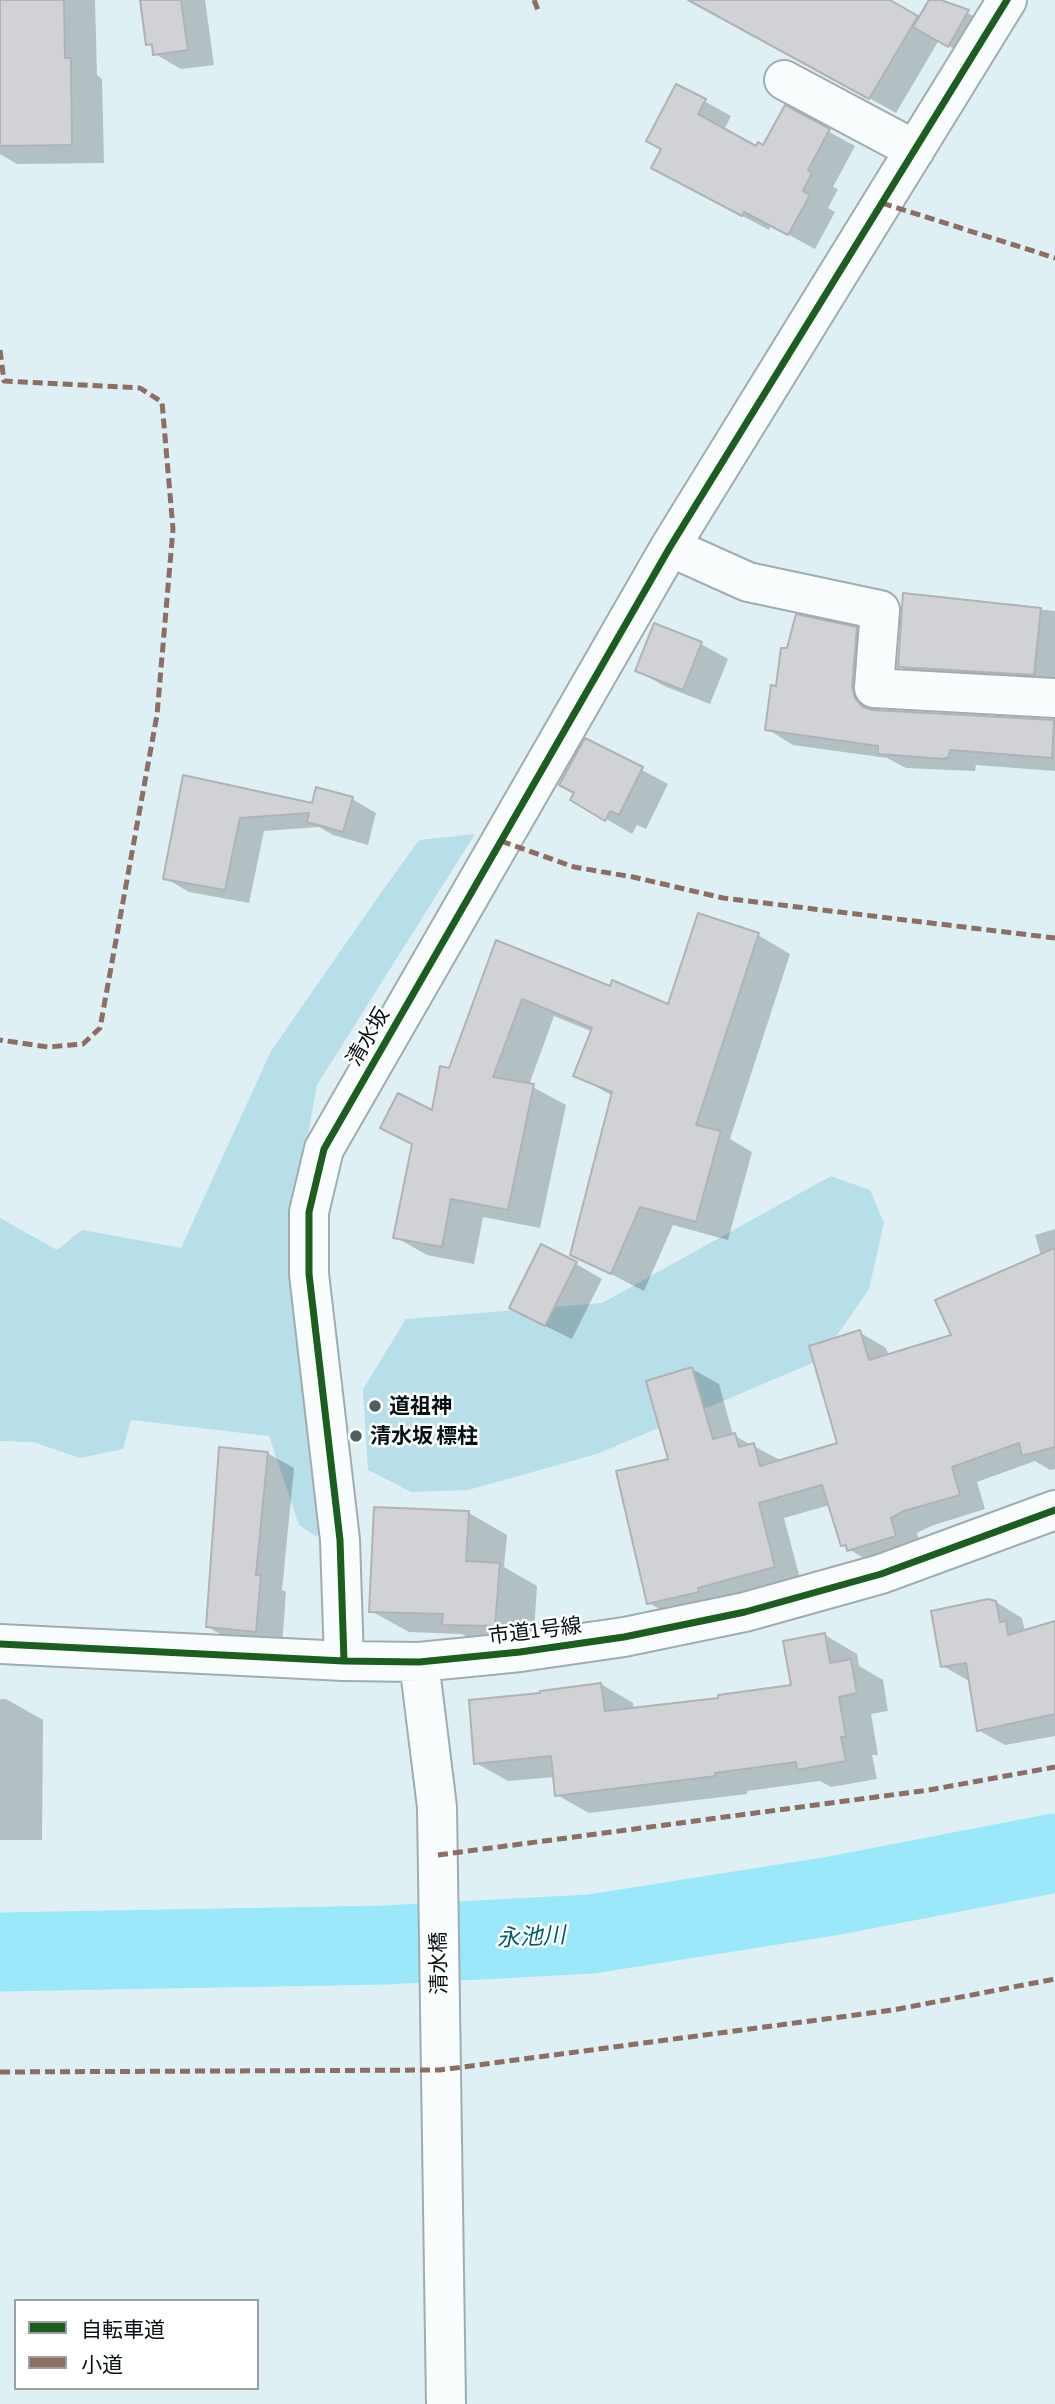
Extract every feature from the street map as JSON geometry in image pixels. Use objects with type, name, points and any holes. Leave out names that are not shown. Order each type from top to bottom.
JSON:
[{"type":"street","name":"清水坂","points":[[344,1661],[340,1540],[309,1274],[309,1212],[324,1149],[670,547],[1007,0]]},
{"type":"street","points":[[784,80],[915,150]]},
{"type":"street","points":[[670,547],[748,582],[880,610],[874,688],[1055,698]]},
{"type":"street","name":"市道1号線","points":[[0,1644],[344,1661],[419,1662],[624,1637],[745,1612],[881,1574],[1055,1510]]},
{"type":"street","name":"清水橋","points":[[419,1662],[437,1807],[446,2404]]},
{"type":"shaded area","points":[[475,834],[317,1085],[295,1205],[294,1324],[313,1416],[322,1511],[317,1537],[299,1525],[269,1436],[131,1420],[123,1449],[80,1458],[33,1442],[0,1441],[0,1218],[57,1250],[82,1230],[181,1248],[271,1051],[378,897],[419,840]]},
{"type":"shaded area","points":[[831,1176],[870,1190],[884,1223],[869,1289],[820,1360],[597,1454],[468,1490],[411,1492],[368,1470],[363,1389],[406,1319],[602,1303]]},
{"type":"building","points":[[0,0],[64,0],[65,58],[71,58],[72,145],[0,146]]},
{"type":"building","points":[[140,0],[181,0],[188,50],[153,55],[152,44],[146,45]]},
{"type":"building","points":[[688,0],[890,0],[918,16],[869,99]]},
{"type":"building","points":[[929,0],[941,0],[969,10],[948,47],[913,27]]},
{"type":"building","points":[[676,84],[706,99],[698,114],[756,146],[758,142],[763,145],[785,105],[830,129],[808,170],[812,173],[803,191],[810,195],[788,235],[744,212],[742,216],[651,168],[661,149],[646,141]]},
{"type":"building","points":[[903,593],[1041,608],[1034,675],[898,667]]},
{"type":"building","points":[[796,614],[857,627],[852,687],[855,698],[863,707],[873,710],[1054,720],[1052,758],[950,750],[949,757],[944,759],[878,754],[878,746],[765,730],[771,685],[776,686],[781,648],[787,648]]},
{"type":"building","points":[[654,623],[702,642],[683,690],[635,671]]},
{"type":"building","points":[[585,738],[643,767],[619,815],[610,811],[605,821],[570,800],[574,793],[559,785]]},
{"type":"building","points":[[183,775],[312,803],[316,787],[353,797],[343,832],[307,822],[309,813],[240,818],[225,890],[163,879]]},
{"type":"building","points":[[698,913],[759,933],[696,1125],[721,1131],[696,1222],[640,1207],[611,1274],[570,1255],[612,1092],[573,1076],[592,1028],[522,999],[493,1077],[534,1084],[508,1210],[451,1199],[442,1247],[393,1238],[412,1144],[380,1128],[398,1093],[432,1110],[440,1066],[449,1068],[496,940],[610,986],[612,980],[668,1004]]},
{"type":"building","points":[[541,1244],[577,1262],[545,1326],[509,1308]]},
{"type":"building","points":[[1055,1248],[1055,1447],[1022,1456],[1019,1443],[952,1467],[960,1495],[904,1511],[891,1518],[896,1536],[847,1551],[846,1545],[841,1546],[822,1485],[759,1503],[775,1567],[698,1588],[699,1592],[647,1604],[616,1471],[668,1459],[646,1381],[692,1367],[713,1439],[735,1433],[739,1447],[754,1443],[760,1466],[837,1443],[809,1346],[860,1330],[869,1360],[951,1335],[935,1300]]},
{"type":"building","points":[[219,1447],[268,1452],[256,1575],[261,1575],[256,1632],[206,1627]]},
{"type":"building","points":[[374,1507],[469,1511],[466,1561],[500,1563],[495,1626],[442,1625],[443,1614],[369,1612]]},
{"type":"building","points":[[988,1599],[996,1601],[1000,1622],[1006,1621],[1008,1635],[1055,1621],[1055,1714],[977,1731],[966,1663],[941,1667],[931,1611]]},
{"type":"building","points":[[825,1633],[830,1663],[851,1659],[857,1693],[839,1697],[846,1737],[841,1737],[846,1761],[797,1770],[796,1762],[715,1773],[716,1776],[555,1796],[551,1756],[474,1764],[469,1700],[540,1693],[601,1683],[605,1711],[718,1698],[718,1695],[791,1685],[783,1641]]},
{"type":"waterway","name":"永池川","points":[[0,1952],[385,1945],[591,1934],[832,1896],[1055,1853]]},
{"type":"marked path","points":[[534,0],[538,10]]},
{"type":"marked path","points":[[882,203],[1055,258]]},
{"type":"marked path","points":[[0,350],[4,381],[140,388],[162,402],[173,529],[157,715],[100,1028],[83,1044],[48,1047],[0,1040]]},
{"type":"marked path","points":[[501,841],[574,867],[633,877],[723,898],[1055,938]]},
{"type":"marked path","points":[[438,1855],[929,1790],[1055,1767]]},
{"type":"marked path","points":[[0,2072],[440,2070],[893,2010],[1055,1979]]},
{"type":"cycle path","points":[[344,1661],[340,1540],[309,1274],[309,1212],[324,1149],[670,547],[1007,0]]},
{"type":"cycle path","points":[[0,1644],[344,1661],[419,1662],[520,1652],[624,1637],[745,1612],[881,1574],[1055,1510]]},
{"type":"place","name":"道祖神","points":[[375,1406]]},
{"type":"place","name":"清水坂 標柱","points":[[356,1436]]}]
